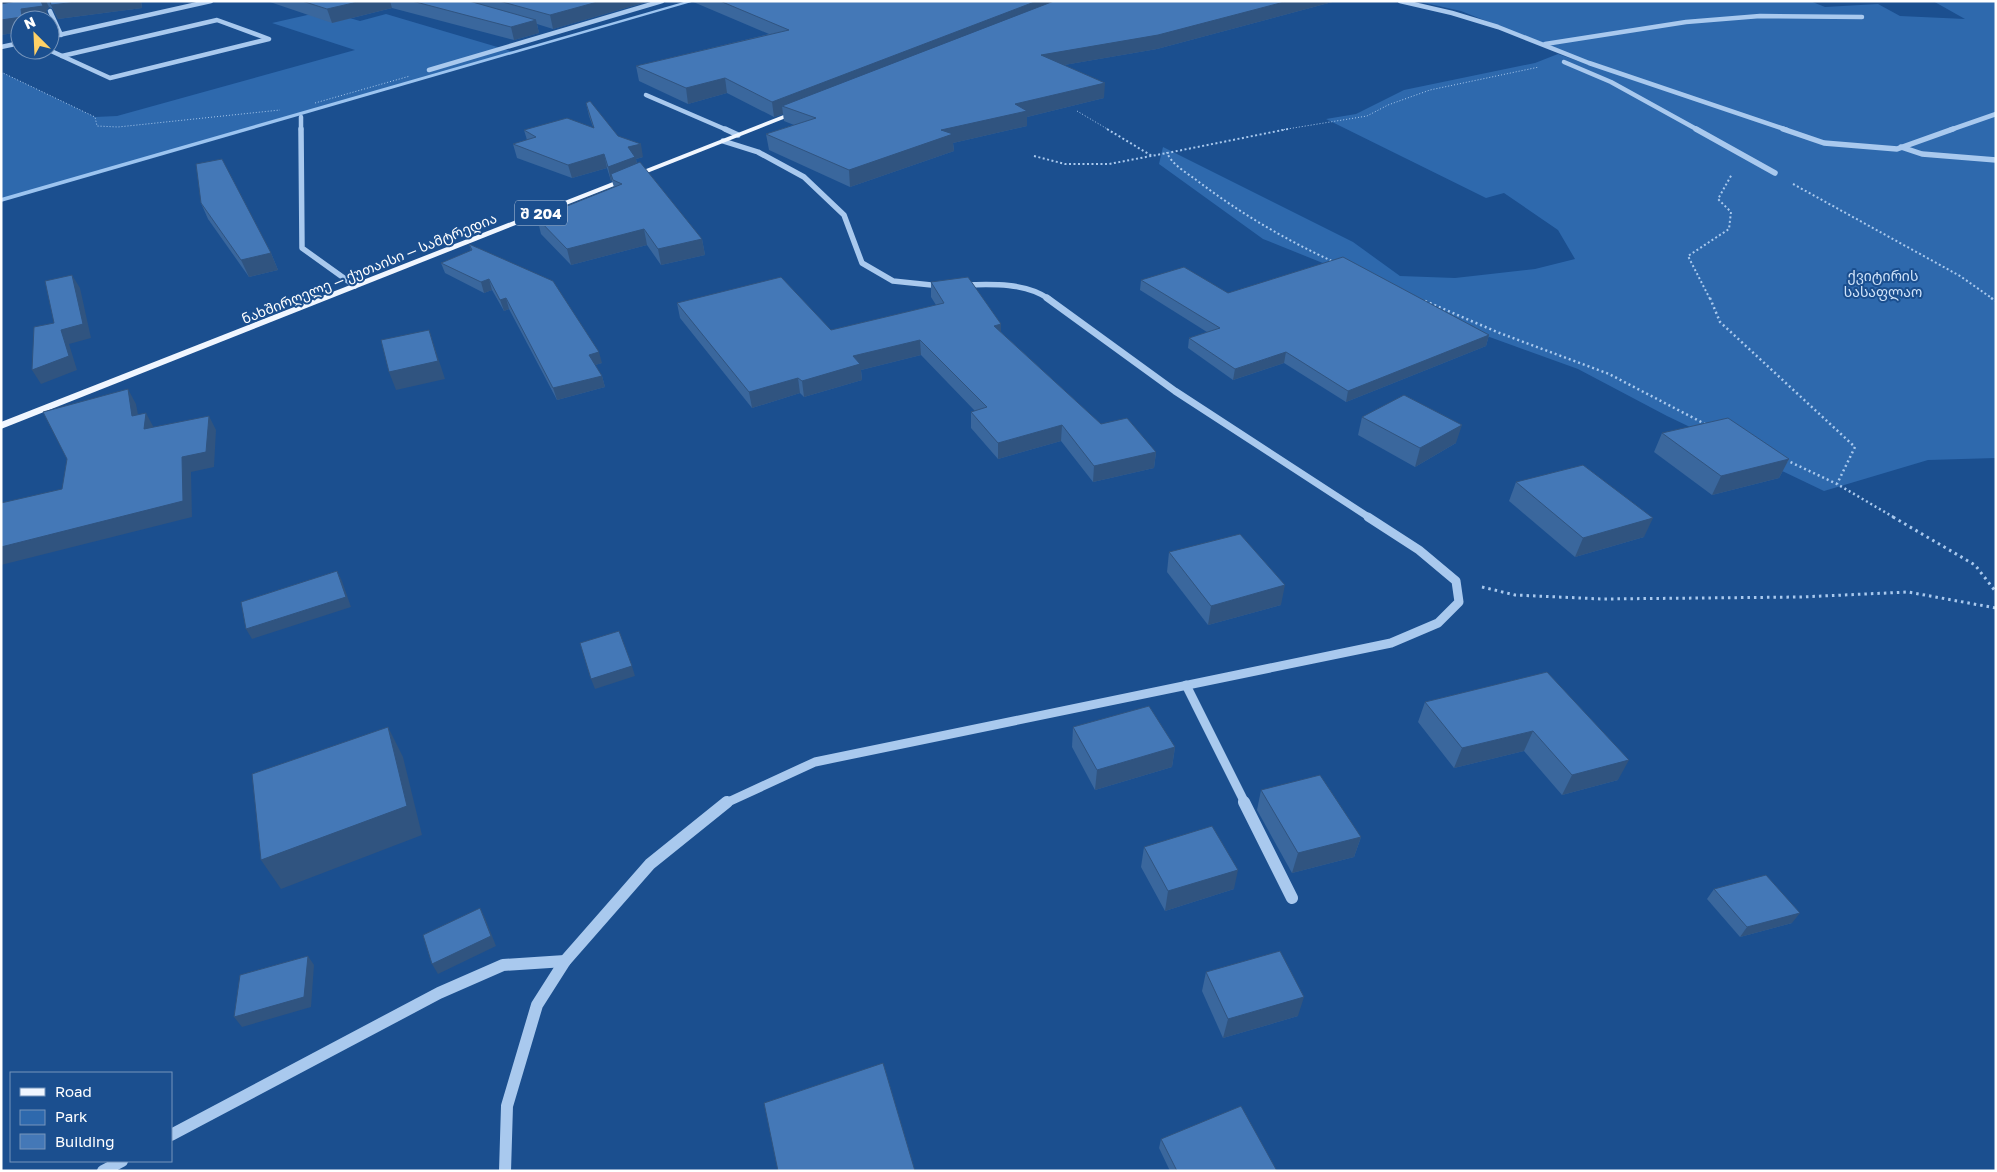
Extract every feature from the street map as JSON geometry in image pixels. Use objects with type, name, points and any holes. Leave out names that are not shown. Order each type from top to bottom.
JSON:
[{"type":"main road","name":"ნახშირღელე — ქუთაისი — სამტრედია","points":[[1,426],[810,107]]},
{"type":"street","points":[[60,35],[211,1]]},
{"type":"street","points":[[429,70],[662,1]]},
{"type":"street","points":[[1400,1],[1452,13],[1544,44],[1589,63],[1824,143],[1901,147],[1996,114]]},
{"type":"street","points":[[1544,44],[1686,22],[1760,16],[1862,18]]},
{"type":"street","points":[[217,20],[269,39],[110,78],[62,56],[217,20]]},
{"type":"street","points":[[544,30],[554,33]]},
{"type":"street","points":[[1564,62],[1611,82],[1775,173]]},
{"type":"street","points":[[646,96],[738,135]]},
{"type":"street","points":[[301,117],[302,248],[355,286]]},
{"type":"street","points":[[723,141],[758,152],[804,177],[844,216],[862,263],[893,281],[947,286]]},
{"type":"street","points":[[505,1171],[507,1106],[537,1005],[565,961],[650,864],[730,800],[825,760],[1391,642],[1438,623],[1459,602],[1456,581],[1419,550],[1175,391],[1042,294],[1000,283],[956,285]]},
{"type":"street","points":[[1186,685],[1292,898]]},
{"type":"street","points":[[172,1133],[439,993],[503,965],[565,961]]},
{"type":"street","points":[[103,1171],[120,1162]]},
{"type":"lane","points":[[1901,147],[1922,154],[1996,160]]},
{"type":"path","points":[[1034,156],[1065,164],[1108,164],[1167,154],[1253,135],[1368,116],[1388,105],[1430,90],[1564,62]]},
{"type":"path","points":[[308,105],[429,70]]},
{"type":"path","points":[[1,72],[95,118],[97,126],[118,127],[280,110]]},
{"type":"path","points":[[1077,111],[1153,156]]},
{"type":"path","points":[[1167,154],[1170,159],[1206,188],[1290,242],[1337,263]]},
{"type":"path","points":[[1742,155],[1718,199],[1731,212],[1728,229],[1688,256],[1704,285],[1720,322],[1855,447],[1837,484]]},
{"type":"path","points":[[1775,173],[1960,276],[1996,302]]},
{"type":"path","points":[[1417,298],[1497,332],[1609,374],[1712,427]]},
{"type":"path","points":[[1783,459],[1837,484],[1975,565],[1996,592]]},
{"type":"path","points":[[1456,581],[1515,595],[1602,599],[1802,597],[1908,592],[1996,608]]},
{"type":"green space","name":"ქვიტირის სასაფლაო","points":[[1416,1],[1810,1],[1825,7],[1878,4],[1900,16],[1965,19],[1933,1],[1996,1],[1996,458],[1928,460],[1824,491],[1667,416],[1578,369],[1473,331],[1395,292],[1263,239],[1159,164],[1163,147],[1353,242],[1400,276],[1455,278],[1535,269],[1575,259],[1558,230],[1504,193],[1486,198],[1326,119],[1356,114],[1404,90],[1535,63],[1558,54],[1581,62],[1544,44],[1461,11]]},
{"type":"green space","points":[[325,11],[360,21],[386,14],[514,52],[1,199],[1,72],[95,117],[117,116],[355,50],[272,23]]},
{"type":"building","points":[[16,1],[41,1],[43,6],[10,10],[10,19],[1,20],[1,4]]},
{"type":"building","points":[[50,1],[85,1],[51,5]]},
{"type":"building","points":[[302,1],[362,1],[327,9]]},
{"type":"building","points":[[412,1],[469,1],[536,20],[511,27]]},
{"type":"building","points":[[499,1],[601,1],[550,15]]},
{"type":"building","points":[[720,1],[1037,1],[772,102],[725,78],[686,88],[636,66],[789,30]]},
{"type":"building","points":[[1054,1],[1288,1],[1158,35],[1041,55],[1105,83],[1015,104],[1027,111],[941,130],[953,134],[849,170],[766,134],[816,118],[782,106]]},
{"type":"building","points":[[590,101],[618,136],[641,144],[628,147],[635,157],[608,167],[604,154],[568,165],[513,144],[536,137],[524,130],[567,118],[594,128],[586,103]]},
{"type":"building","points":[[222,159],[271,253],[241,260],[201,203],[196,164]]},
{"type":"building","points":[[640,162],[702,239],[658,249],[644,229],[567,249],[537,218],[622,184],[613,180],[611,174]]},
{"type":"building","points":[[469,244],[553,281],[599,352],[589,355],[602,376],[553,388],[506,298],[500,300],[489,279],[481,282],[441,263],[472,250]]},
{"type":"building","points":[[1343,257],[1489,335],[1348,391],[1286,352],[1235,369],[1189,338],[1220,328],[1141,280],[1184,267],[1228,293]]},
{"type":"building","points":[[72,275],[83,324],[61,330],[69,356],[32,370],[34,327],[54,323],[45,281]]},
{"type":"building","points":[[781,277],[831,330],[944,303],[931,282],[968,277],[1001,324],[994,326],[1101,424],[1127,418],[1156,452],[1094,466],[1062,425],[998,443],[971,412],[987,407],[920,340],[853,356],[860,364],[802,381],[798,378],[749,392],[677,303]]},
{"type":"building","points":[[429,330],[438,361],[389,372],[381,340]]},
{"type":"building","points":[[128,389],[132,416],[146,413],[144,429],[209,416],[206,452],[182,457],[183,501],[1,547],[1,503],[62,489],[67,459],[43,412]]},
{"type":"building","points":[[1404,395],[1462,425],[1420,448],[1362,417]]},
{"type":"building","points":[[1728,418],[1789,459],[1721,476],[1662,433]]},
{"type":"building","points":[[1583,465],[1653,518],[1583,538],[1516,482]]},
{"type":"building","points":[[1240,534],[1285,585],[1211,606],[1169,552]]},
{"type":"building","points":[[337,571],[346,597],[246,629],[241,602]]},
{"type":"building","points":[[619,631],[632,666],[591,679],[580,643]]},
{"type":"building","points":[[1547,672],[1629,760],[1572,775],[1533,731],[1462,748],[1425,702]]},
{"type":"building","points":[[1149,706],[1175,747],[1097,770],[1073,727]]},
{"type":"building","points":[[388,727],[407,806],[261,860],[252,774]]},
{"type":"building","points":[[1320,775],[1361,837],[1298,853],[1261,790]]},
{"type":"building","points":[[1212,826],[1238,870],[1168,891],[1144,847]]},
{"type":"building","points":[[1766,875],[1800,913],[1747,927],[1714,889]]},
{"type":"building","points":[[480,908],[491,936],[432,964],[423,935]]},
{"type":"building","points":[[1280,951],[1304,997],[1228,1019],[1206,972]]},
{"type":"building","points":[[308,956],[304,997],[234,1017],[240,975]]},
{"type":"building","points":[[883,1063],[915,1171],[778,1171],[764,1103]]},
{"type":"building","points":[[1241,1106],[1277,1171],[1177,1171],[1161,1139]]},
{"type":"waterway","points":[[1,200],[693,1]]}]
